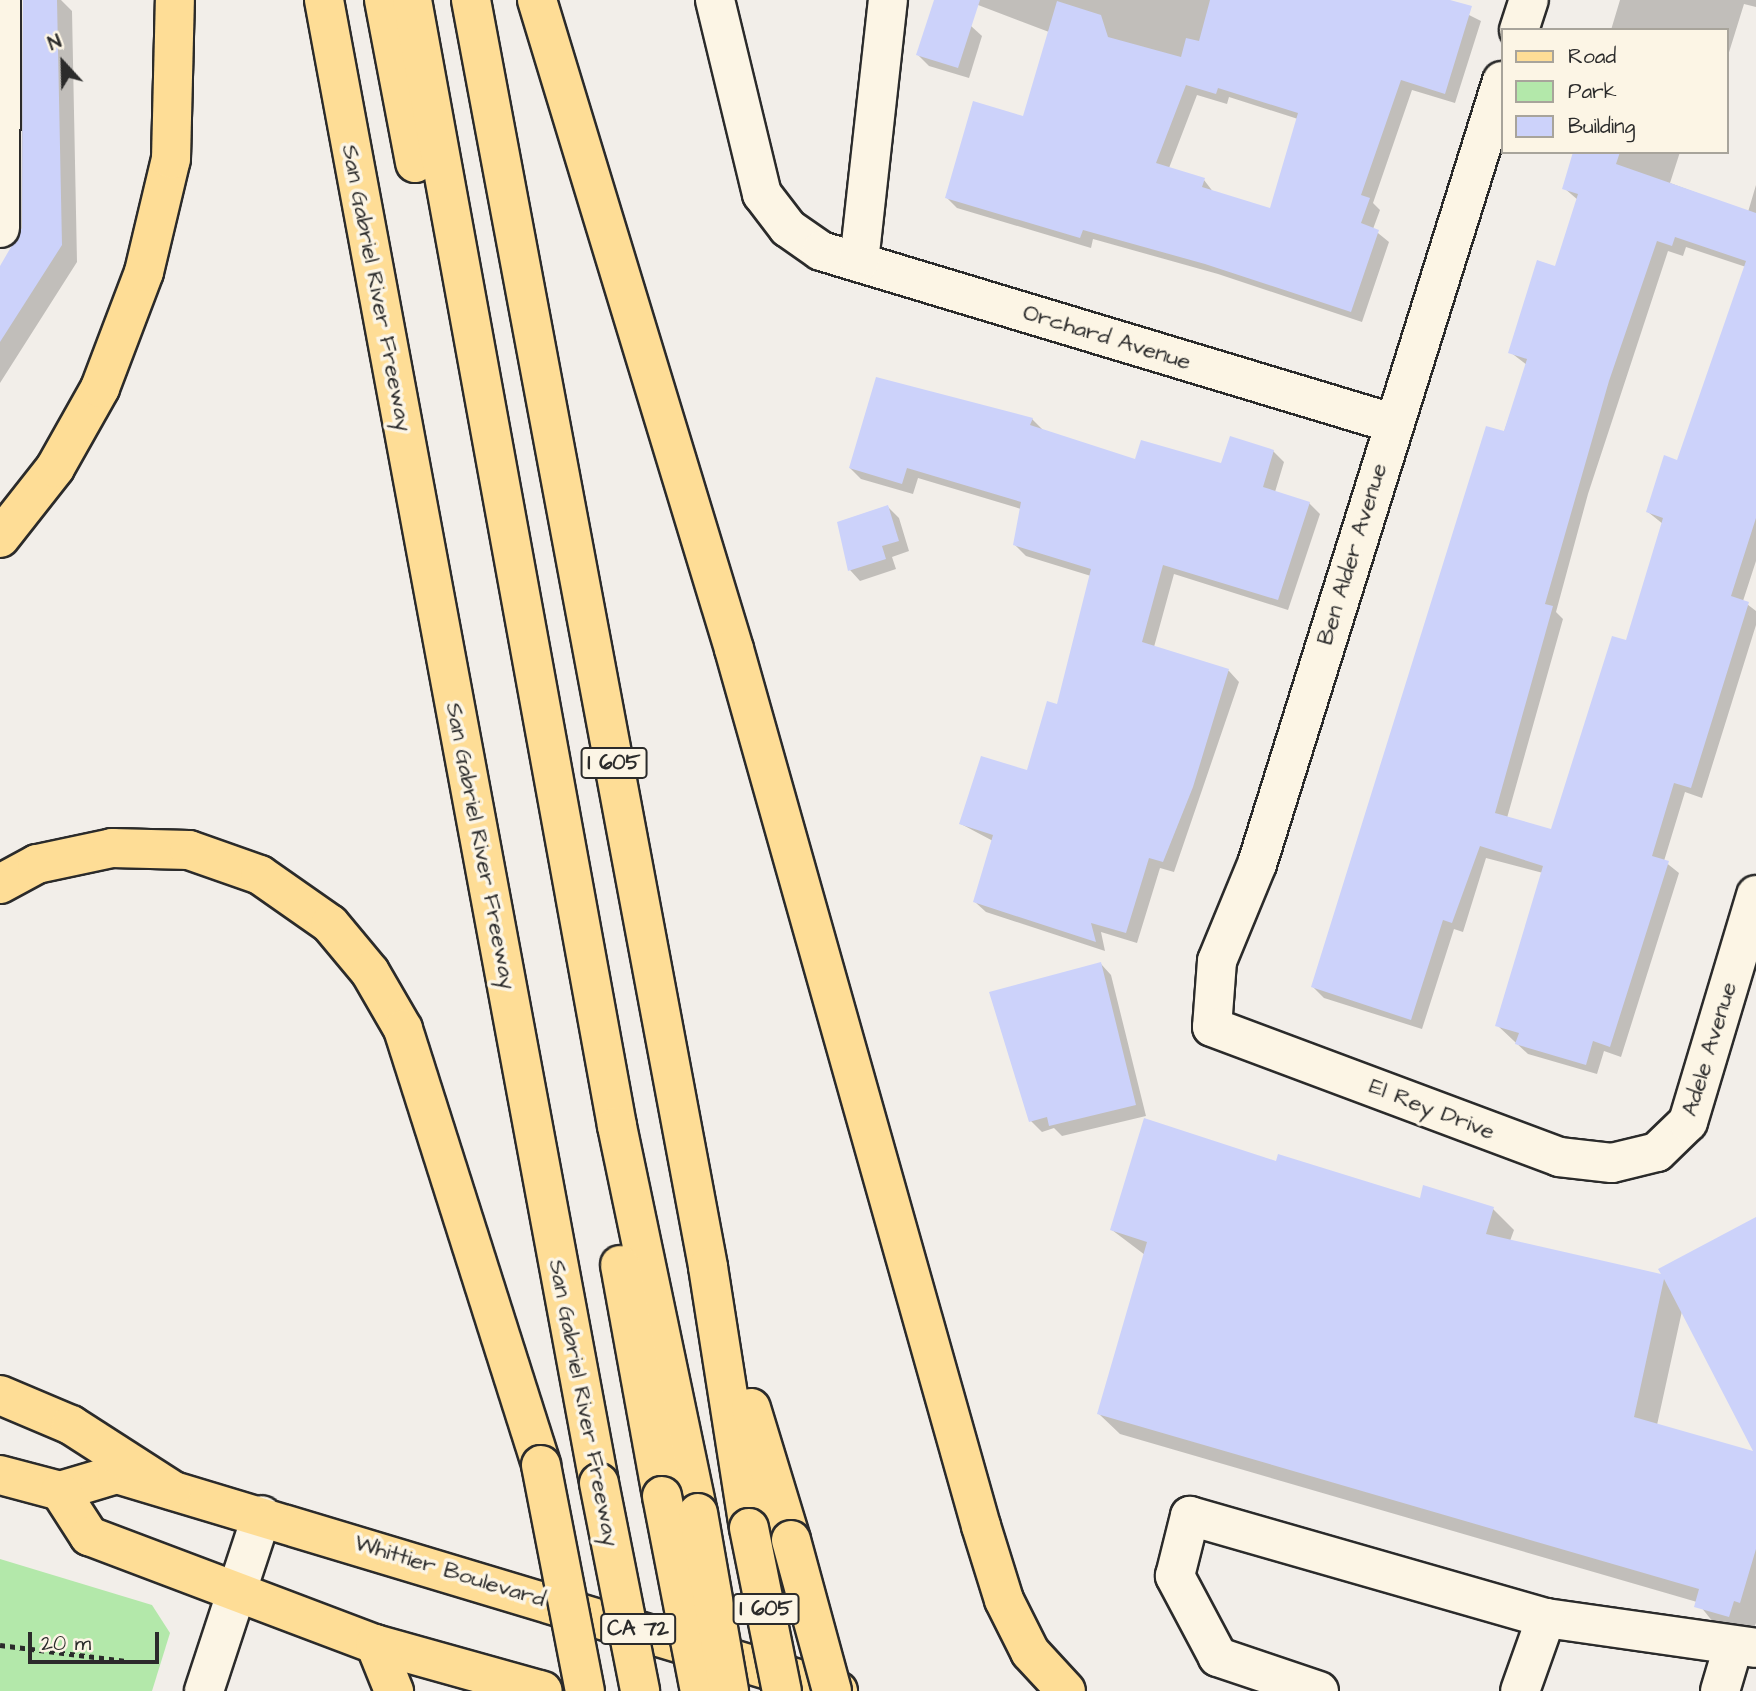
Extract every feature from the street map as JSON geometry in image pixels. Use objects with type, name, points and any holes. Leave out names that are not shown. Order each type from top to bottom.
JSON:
[{"type":"main road","points":[[0,538],[55,468],[100,388],[144,272],[171,159],[175,0]]},
{"type":"main road","name":"San Gabriel River Freeway","points":[[324,0],[640,1691]]},
{"type":"main road","points":[[384,0],[700,1691]]},
{"type":"main road","points":[[412,0],[617,1126],[698,1513],[729,1691]]},
{"type":"main road","name":"I 605","points":[[471,0],[708,1268],[749,1528],[782,1691]]},
{"type":"main road","points":[[537,0],[737,663],[1004,1600],[1030,1651],[1066,1691]]},
{"type":"main road","points":[[0,884],[37,864],[112,848],[189,850],[260,875],[330,924],[370,972],[402,1030],[541,1465],[585,1691]]},
{"type":"main road","points":[[708,1268],[790,1540],[832,1691]]},
{"type":"main road","points":[[0,1395],[71,1425],[172,1490]]},
{"type":"main road","points":[[0,1475],[60,1491],[89,1536],[375,1643],[543,1691]]},
{"type":"main road","name":"Whittier Boulevard","points":[[60,1491],[117,1475],[262,1515],[838,1691]]},
{"type":"main road","points":[[375,1643],[394,1691]]},
{"type":"street","points":[[0,228],[1,0]]},
{"type":"street","name":"Orchard Avenue","points":[[715,0],[762,194],[788,228],[821,251],[1392,423]]},
{"type":"street","points":[[859,262],[888,0]]},
{"type":"street","points":[[1520,28],[1528,0]]},
{"type":"street","name":"Ben Alder Avenue","points":[[1212,1027],[1217,961],[1257,864],[1392,423],[1500,87]]},
{"type":"street","name":"Adele Avenue","points":[[1657,1152],[1688,1122],[1756,895]]},
{"type":"street","name":"El Rey Drive","points":[[1212,1027],[1559,1157],[1612,1163],[1657,1152]]},
{"type":"street","points":[[204,1691],[262,1515]]},
{"type":"street","points":[[1319,1691],[1218,1657],[1175,1576],[1190,1516],[1546,1618],[1745,1647],[1720,1691]]},
{"type":"street","points":[[1520,1691],[1546,1618]]},
{"type":"path","points":[[0,1645],[126,1661]]},
{"type":"green space","points":[[0,1559],[152,1605],[170,1633],[152,1691],[0,1691]]},
{"type":"building","points":[[23,0],[57,0],[62,245],[0,342],[0,266],[22,228]]},
{"type":"building","points":[[934,0],[980,0],[958,68],[916,55]]},
{"type":"building","points":[[1210,0],[1450,0],[1472,6],[1445,94],[1401,80],[1361,195],[1370,198],[1361,223],[1379,230],[1351,312],[1205,264],[1083,230],[1080,238],[945,198],[973,101],[1023,116],[1057,1],[1101,15],[1108,37],[1181,57],[1186,38],[1199,41]],"holes":[[[1186,85],[1216,94],[1218,88],[1298,113],[1270,208],[1202,187],[1205,178],[1156,163]]]},
{"type":"building","points":[[1572,154],[1619,154],[1616,164],[1756,213],[1756,518],[1731,596],[1749,602],[1691,788],[1674,783],[1652,856],[1669,861],[1610,1047],[1593,1041],[1586,1065],[1515,1044],[1519,1033],[1495,1026],[1543,866],[1480,846],[1452,923],[1443,920],[1411,1020],[1311,987],[1486,426],[1504,431],[1527,359],[1508,353],[1537,260],[1555,266],[1578,194],[1562,189]],"holes":[[[1675,237],[1746,261],[1677,460],[1664,455],[1646,512],[1663,518],[1626,640],[1612,636],[1551,829],[1495,813],[1553,606],[1545,604],[1609,381],[1657,241],[1672,246]]]},
{"type":"building","points":[[876,377],[1033,418],[1030,425],[1135,459],[1141,440],[1221,463],[1230,436],[1274,450],[1263,487],[1310,502],[1278,600],[1163,565],[1142,642],[1229,669],[1193,787],[1163,862],[1149,858],[1126,933],[1091,923],[1096,942],[973,902],[993,835],[959,824],[981,756],[1027,770],[1047,701],[1057,704],[1091,569],[1013,545],[1021,502],[907,468],[902,484],[849,468]]},
{"type":"building","points":[[888,505],[899,541],[882,546],[886,559],[848,571],[837,522]]},
{"type":"building","points":[[1101,962],[1136,1105],[1049,1126],[1047,1117],[1029,1122],[989,992]]},
{"type":"building","points":[[1144,1118],[1276,1161],[1278,1154],[1420,1198],[1423,1185],[1494,1207],[1486,1234],[1661,1274],[1658,1269],[1756,1217],[1756,1549],[1740,1603],[1734,1601],[1729,1617],[1694,1607],[1699,1589],[1097,1414],[1147,1242],[1110,1230]],"holes":[[[1664,1279],[1753,1451],[1634,1417]]]}]
